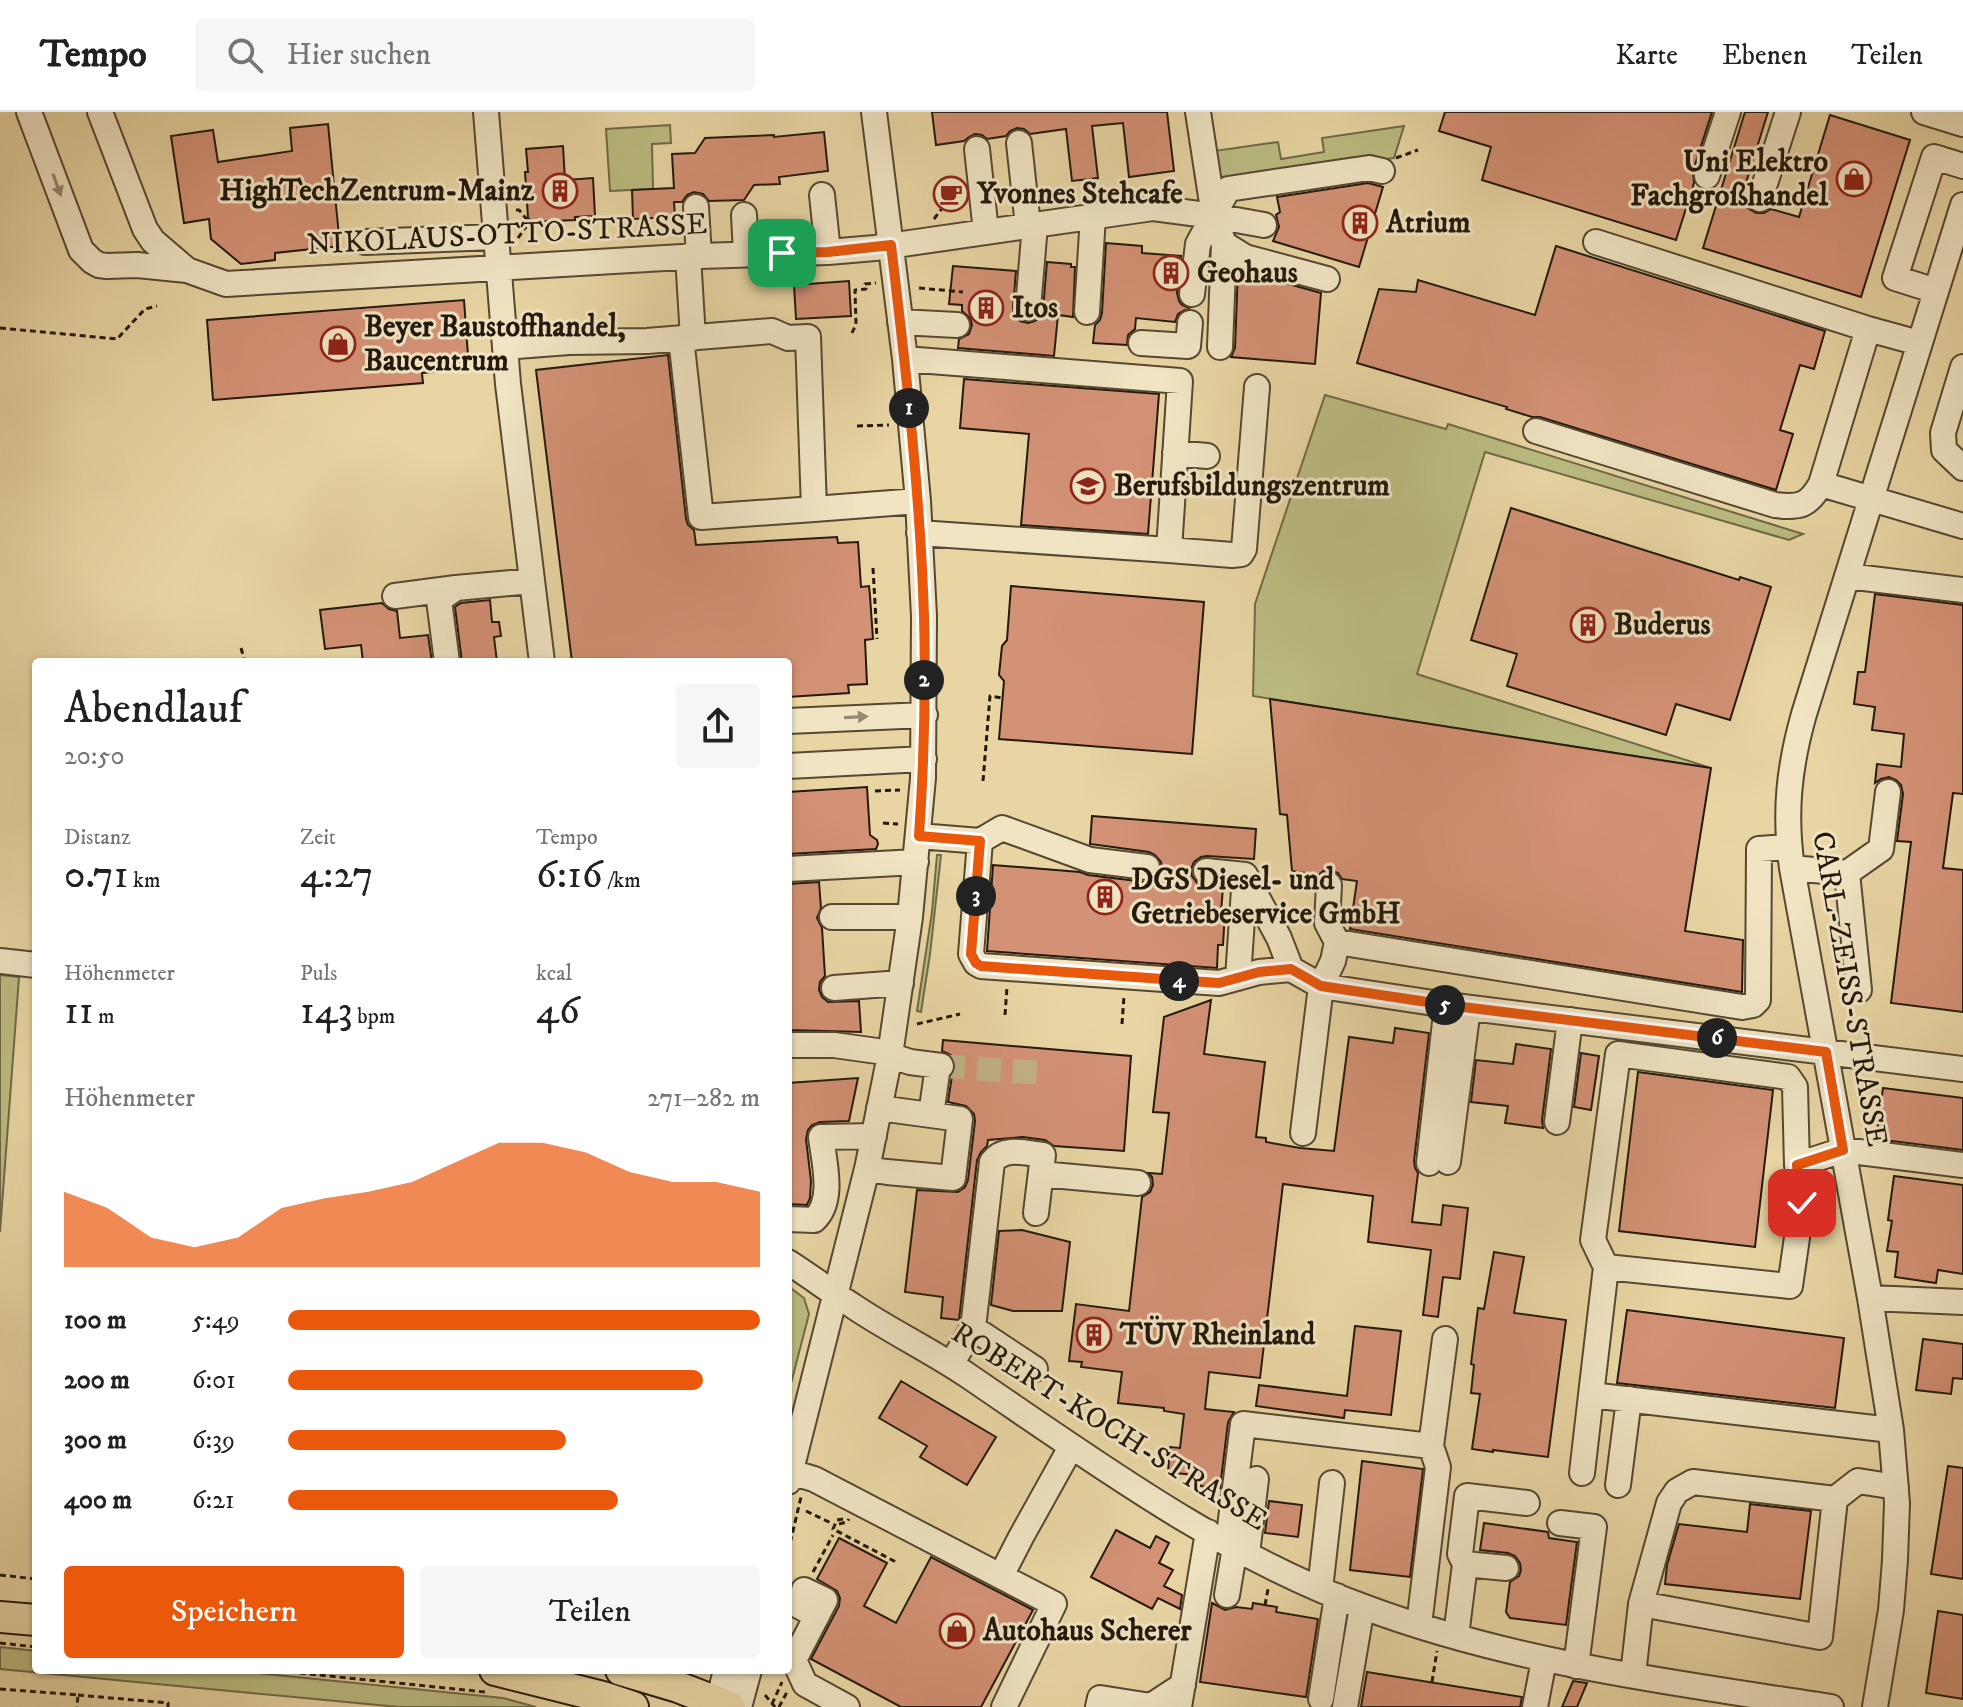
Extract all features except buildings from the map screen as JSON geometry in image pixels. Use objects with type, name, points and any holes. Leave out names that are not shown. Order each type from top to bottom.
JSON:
[{"type":"main road","points":[[0,1617],[32,1620]]},
{"type":"main road","points":[[634,1674],[726,1706]]},
{"type":"main road","points":[[491,1681],[603,1697],[633,1707]]},
{"type":"street","points":[[29,112],[84,255],[107,266],[137,265],[187,270]]},
{"type":"street","points":[[100,112],[145,229],[153,241],[187,270]]},
{"type":"street","points":[[486,112],[506,239],[499,267],[505,347],[541,658]]},
{"type":"street","points":[[792,1465],[867,1169],[890,1055],[910,917],[916,862],[912,830],[924,759],[924,616],[918,501],[905,359],[874,112]]},
{"type":"street","points":[[1198,112],[1214,216],[1224,244],[1220,347]]},
{"type":"street","points":[[1707,176],[1728,112]]},
{"type":"street","points":[[1760,199],[1788,112]]},
{"type":"street","points":[[1924,112],[1963,124]]},
{"type":"street","points":[[1019,143],[1031,225],[1028,308]]},
{"type":"street","points":[[977,149],[986,232]]},
{"type":"street","points":[[1936,291],[1895,278],[1934,157],[1963,166]]},
{"type":"street","points":[[1192,294],[1198,244],[1228,189],[1369,168],[1382,171]]},
{"type":"street","points":[[822,195],[828,252]]},
{"type":"street","name":"CARL-ZEISS-STRASSE","points":[[1875,1707],[1891,1610],[1895,1560],[1897,1503],[1891,1430],[1790,857],[1788,805],[1794,753],[1919,343],[1936,291],[1958,240],[1963,205]]},
{"type":"street","points":[[696,207],[687,338],[701,517],[918,501]]},
{"type":"street","name":"NIKOLAUS-OTTO-STRASSE","points":[[187,270],[226,284],[746,253],[828,252],[1153,208],[1264,225]]},
{"type":"street","points":[[744,215],[746,253]]},
{"type":"street","points":[[1087,312],[1093,216]]},
{"type":"street","points":[[365,242],[506,239]]},
{"type":"street","points":[[1596,242],[1919,343]]},
{"type":"street","points":[[1224,244],[1245,257],[1327,279]]},
{"type":"street","points":[[900,322],[957,325]]},
{"type":"street","points":[[1141,343],[1188,346],[1190,323]]},
{"type":"street","points":[[1536,431],[1775,505],[1794,507],[1811,500],[1821,484],[1868,329]]},
{"type":"street","points":[[505,347],[772,331],[788,338],[808,337],[814,509]]},
{"type":"street","points":[[905,359],[1180,381],[1169,550]]},
{"type":"street","points":[[1963,367],[1943,433],[1944,450],[1963,468]]},
{"type":"street","points":[[919,533],[1241,554],[1244,549],[1257,387]]},
{"type":"street","points":[[1175,453],[1207,456]]},
{"type":"street","points":[[1821,484],[1963,526]]},
{"type":"street","points":[[1847,576],[1963,590]]},
{"type":"street","points":[[395,596],[531,581]]},
{"type":"street","points":[[446,658],[439,600],[456,588]]},
{"type":"street","points":[[792,721],[925,715]]},
{"type":"street","points":[[792,766],[924,759]]},
{"type":"street","points":[[1847,873],[1881,849],[1888,792]]},
{"type":"street","points":[[912,830],[980,841],[1002,828],[1090,860],[1147,867]]},
{"type":"street","points":[[980,841],[971,954],[981,966],[1219,983],[1259,972],[1291,969],[1321,986],[1963,1069]]},
{"type":"street","points":[[1337,942],[1742,1007],[1753,1005],[1758,1000],[1759,849],[1847,873]]},
{"type":"street","points":[[792,869],[916,862]]},
{"type":"street","points":[[1206,871],[1245,875]]},
{"type":"street","points":[[1847,873],[1859,990]]},
{"type":"street","points":[[1245,875],[1279,938],[1291,969]]},
{"type":"street","points":[[1238,978],[1245,875]]},
{"type":"street","points":[[1303,1133],[1321,986],[1333,961],[1337,942],[1327,923],[1329,885]]},
{"type":"street","points":[[832,917],[910,917]]},
{"type":"street","points":[[0,961],[32,965]]},
{"type":"street","points":[[834,988],[901,983]]},
{"type":"street","points":[[1438,1162],[1457,1006]]},
{"type":"street","points":[[1557,1122],[1570,1020]]},
{"type":"street","points":[[792,1045],[834,1045],[939,1066],[931,1115]]},
{"type":"street","points":[[1582,1473],[1606,1267],[1593,1240],[1618,1054],[1788,1077],[1795,1087],[1797,1165],[1802,1203],[1790,1286],[1606,1267]]},
{"type":"street","points":[[867,1169],[953,1178],[960,1119],[879,1108]]},
{"type":"street","points":[[792,1219],[814,1220],[824,1207],[827,1197],[821,1137],[874,1136]]},
{"type":"street","points":[[1797,1165],[1843,1150],[1963,1165]]},
{"type":"street","points":[[951,1364],[973,1328],[992,1162],[998,1155],[1007,1151],[1043,1155],[1036,1213]]},
{"type":"street","points":[[1041,1174],[1138,1183]]},
{"type":"street","name":"ROBERT-KOCH-STRASSE","points":[[792,1265],[852,1306],[951,1364],[1071,1447],[1229,1544],[1362,1607],[1419,1625],[1447,1639],[1633,1675],[1700,1697],[1831,1707]]},
{"type":"street","points":[[1870,1298],[1963,1302]]},
{"type":"street","points":[[973,1328],[1035,1369]]},
{"type":"street","points":[[1419,1625],[1438,1467],[1431,1446],[1445,1339]]},
{"type":"street","points":[[1591,1395],[1891,1430]]},
{"type":"street","points":[[1618,1485],[1629,1399]]},
{"type":"street","points":[[1227,1595],[1229,1544],[1243,1424],[1431,1446]]},
{"type":"street","points":[[1001,1576],[1071,1447]]},
{"type":"street","points":[[792,1477],[814,1479],[1054,1604],[1004,1707]]},
{"type":"street","points":[[1098,1707],[1100,1698],[1151,1706],[1181,1696],[1229,1544],[1256,1479]]},
{"type":"street","points":[[1633,1675],[1641,1604],[1669,1503],[1677,1491],[1693,1482],[1835,1499],[1858,1481],[1896,1487]]},
{"type":"street","points":[[1321,1699],[1329,1592],[1332,1483]]},
{"type":"street","points":[[1447,1639],[1465,1564],[1460,1554],[1467,1496],[1527,1503]]},
{"type":"street","points":[[1641,1604],[1820,1637],[1835,1499]]},
{"type":"street","points":[[1560,1523],[1594,1527],[1576,1666]]},
{"type":"street","points":[[1465,1564],[1506,1568]]},
{"type":"street","points":[[796,1595],[817,1616],[794,1660],[805,1684],[847,1707]]},
{"type":"street","points":[[1345,1707],[1362,1607]]},
{"type":"street","points":[[1535,1707],[1544,1660]]},
{"type":"street","points":[[726,1674],[726,1706]]},
{"type":"street","points":[[726,1706],[746,1674]]},
{"type":"path","points":[[932,222],[946,203]]},
{"type":"path","points":[[506,239],[530,221],[519,210],[508,211]]},
{"type":"path","points":[[852,333],[856,324],[855,290],[866,289],[865,284],[880,283]]},
{"type":"path","points":[[919,288],[963,292]]},
{"type":"path","points":[[0,328],[117,339],[145,309],[157,306]]},
{"type":"path","points":[[857,426],[880,425]]},
{"type":"path","points":[[873,568],[877,639]]},
{"type":"path","points":[[241,648],[244,658]]},
{"type":"path","points":[[983,781],[990,696],[1002,698]]},
{"type":"path","points":[[875,791],[908,789]]},
{"type":"path","points":[[883,823],[912,830]]},
{"type":"path","points":[[1005,1015],[1008,968]]},
{"type":"path","points":[[1122,1024],[1126,977]]},
{"type":"path","points":[[913,1023],[921,1025],[960,1014]]},
{"type":"path","points":[[806,1511],[831,1523]]},
{"type":"path","points":[[847,1522],[837,1520],[833,1529],[896,1562]]},
{"type":"path","points":[[796,1595],[833,1535]]},
{"type":"path","points":[[0,1575],[32,1579]]},
{"type":"path","points":[[1265,1605],[1270,1579]]},
{"type":"path","points":[[1432,1682],[1447,1639]]},
{"type":"path","points":[[0,1643],[32,1647]]},
{"type":"path","points":[[350,1674],[491,1681]]},
{"type":"path","points":[[774,1705],[785,1674]]},
{"type":"path","points":[[0,1689],[168,1703],[168,1707]]},
{"type":"path","points":[[764,1691],[774,1705]]},
{"type":"path","points":[[77,1707],[78,1695]]},
{"type":"green space","points":[[670,125],[671,143],[652,144],[653,189],[610,191],[606,129]]},
{"type":"green space","points":[[1404,126],[1394,158],[1218,181],[1214,151],[1278,142],[1281,159],[1324,152],[1322,138]]},
{"type":"green space","points":[[1325,395],[1446,429],[1448,424],[1803,534],[1789,540],[1485,452],[1417,674],[1711,768],[1253,696],[1255,604]]},
{"type":"green space","points":[[937,855],[941,855],[921,1012],[917,1011]]},
{"type":"green space","points":[[0,975],[19,977],[0,1232]]},
{"type":"green space","points":[[792,1289],[804,1298],[809,1314],[792,1380]]},
{"type":"green space","points":[[0,1647],[32,1651],[32,1672],[0,1669]]},
{"type":"green space","points":[[52,1674],[266,1674],[503,1698],[536,1707],[399,1707]]},
{"type":"tunnel","points":[[941,1066],[1043,1073]]},
{"type":"place","name":"Uni Elektro Fachgroßhandel","points":[[1854,179]]},
{"type":"place","name":"HighTechZentrum-Mainz","points":[[560,191]]},
{"type":"place","name":"Yvonnes Stehcafe","points":[[951,194]]},
{"type":"place","name":"Atrium","points":[[1360,223]]},
{"type":"place","name":"Geohaus","points":[[1171,273]]},
{"type":"place","name":"Itos","points":[[986,308]]},
{"type":"place","name":"Beyer Baustoffhandel, Baucentrum","points":[[338,344]]},
{"type":"place","name":"Berufsbildungszentrum","points":[[1088,486]]},
{"type":"place","name":"Buderus","points":[[1588,625]]},
{"type":"place","name":"DGS Diesel- und Getriebeservice GmbH","points":[[1105,897]]},
{"type":"place","name":"TÜV Rheinland","points":[[1094,1335]]},
{"type":"place","name":"Autohaus Scherer","points":[[957,1631]]},
{"type":"route","points":[[782,253],[891,245],[918,501],[924,616],[924,734],[919,836],[980,841],[971,954],[976,963],[981,966],[1219,983],[1259,972],[1291,969],[1321,986],[1447,1005],[1826,1052],[1843,1150],[1797,1165],[1802,1203]]}]
